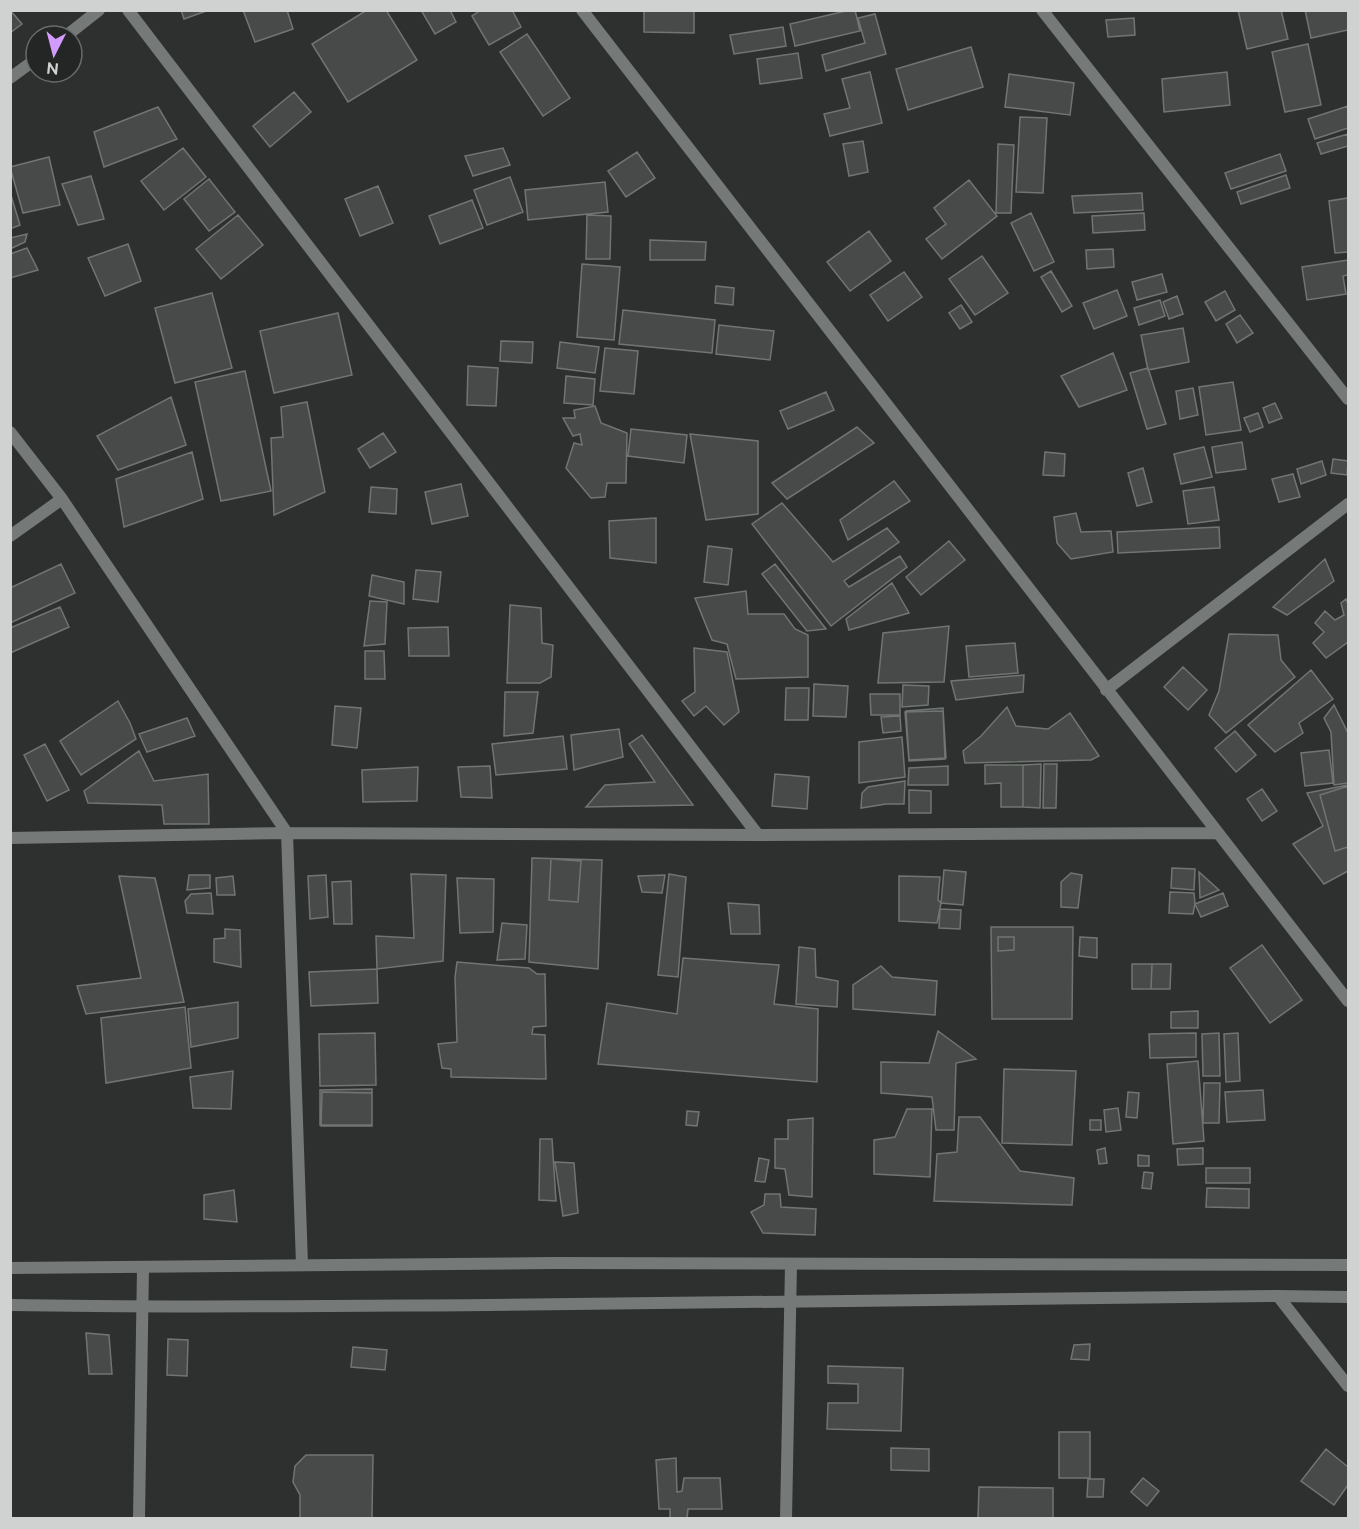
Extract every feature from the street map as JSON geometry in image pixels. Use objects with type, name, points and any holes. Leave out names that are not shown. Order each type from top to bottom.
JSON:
[{"type":"street","points":[[81,24],[99,10]]},
{"type":"street","points":[[128,10],[758,835]]},
{"type":"street","points":[[582,10],[1348,1002]]},
{"type":"street","points":[[1042,10],[1348,399]]},
{"type":"street","points":[[10,78],[24,68]]},
{"type":"street","points":[[10,432],[62,499],[287,833],[302,1264]]},
{"type":"street","points":[[10,536],[62,499]]},
{"type":"street","points":[[1106,690],[1348,504]]},
{"type":"street","points":[[10,838],[287,833],[758,835],[1216,833]]},
{"type":"street","points":[[10,1268],[143,1268],[302,1264],[687,1263],[791,1266],[876,1263],[1348,1265]]},
{"type":"street","points":[[786,1518],[791,1266]]},
{"type":"street","points":[[139,1518],[143,1268]]},
{"type":"street","points":[[1278,1296],[1348,1386]]},
{"type":"street","points":[[10,1305],[143,1308],[791,1304],[1278,1296],[1348,1297]]},
{"type":"building","points":[[10,10],[22,24],[10,33]]},
{"type":"building","points":[[181,10],[209,10],[184,19]]},
{"type":"building","points":[[243,10],[287,10],[293,29],[255,42]]},
{"type":"building","points":[[367,10],[386,10],[417,60],[348,102],[312,44]]},
{"type":"building","points":[[421,10],[450,10],[456,22],[435,34]]},
{"type":"building","points":[[481,10],[512,10],[521,27],[489,45],[472,16]]},
{"type":"building","points":[[644,10],[694,10],[694,33],[644,32]]},
{"type":"building","points":[[855,10],[860,31],[795,46],[790,24]]},
{"type":"building","points":[[1238,10],[1281,10],[1288,39],[1247,49]]},
{"type":"building","points":[[1305,10],[1348,10],[1348,30],[1311,38]]},
{"type":"building","points":[[875,14],[886,54],[826,71],[822,55],[865,43],[858,18]]},
{"type":"building","points":[[1134,18],[1135,35],[1108,37],[1106,20]]},
{"type":"building","points":[[783,27],[786,46],[734,54],[730,35]]},
{"type":"building","points":[[527,34],[570,98],[543,116],[500,52]]},
{"type":"building","points":[[1308,44],[1321,105],[1285,112],[1272,52]]},
{"type":"building","points":[[971,47],[983,87],[908,110],[896,69]]},
{"type":"building","points":[[798,53],[802,78],[760,84],[757,59]]},
{"type":"building","points":[[870,72],[882,123],[830,136],[824,114],[850,108],[842,79]]},
{"type":"building","points":[[1227,72],[1230,105],[1164,112],[1162,79]]},
{"type":"building","points":[[1009,74],[1074,83],[1070,115],[1005,107]]},
{"type":"building","points":[[294,92],[311,112],[270,147],[253,126]]},
{"type":"building","points":[[1348,106],[1348,128],[1315,139],[1308,119]]},
{"type":"building","points":[[158,107],[177,139],[104,167],[94,132]]},
{"type":"building","points":[[1020,117],[1047,118],[1043,193],[1016,192]]},
{"type":"building","points":[[1348,134],[1348,146],[1321,154],[1317,143]]},
{"type":"building","points":[[863,141],[868,172],[849,176],[843,144]]},
{"type":"building","points":[[998,144],[1014,145],[1011,213],[996,213]]},
{"type":"building","points":[[183,148],[206,177],[164,210],[141,181]]},
{"type":"building","points":[[503,148],[510,165],[473,176],[465,156]]},
{"type":"building","points":[[637,152],[655,178],[626,197],[608,171]]},
{"type":"building","points":[[1280,154],[1286,171],[1231,189],[1225,173]]},
{"type":"building","points":[[49,157],[60,205],[23,213],[10,167]]},
{"type":"building","points":[[1286,175],[1290,188],[1241,204],[1237,192]]},
{"type":"building","points":[[91,176],[104,219],[78,225],[62,184]]},
{"type":"building","points":[[510,177],[523,212],[487,225],[474,190]]},
{"type":"building","points":[[209,179],[235,212],[209,231],[184,199]]},
{"type":"building","points":[[969,180],[997,216],[942,259],[926,239],[946,224],[934,208]]},
{"type":"building","points":[[605,182],[608,212],[528,220],[525,190]]},
{"type":"building","points":[[378,186],[393,223],[360,236],[345,199]]},
{"type":"building","points":[[10,192],[20,225],[10,229]]},
{"type":"building","points":[[1142,193],[1143,210],[1074,213],[1072,196]]},
{"type":"building","points":[[1348,198],[1348,252],[1335,253],[1329,201]]},
{"type":"building","points":[[472,200],[483,228],[440,244],[429,216]]},
{"type":"building","points":[[1031,213],[1054,262],[1034,271],[1011,223]]},
{"type":"building","points":[[1144,213],[1145,230],[1093,233],[1092,216]]},
{"type":"building","points":[[238,215],[263,245],[221,279],[196,249]]},
{"type":"building","points":[[587,215],[611,216],[610,259],[586,259]]},
{"type":"building","points":[[869,231],[891,261],[850,291],[827,262]]},
{"type":"building","points":[[27,234],[25,242],[10,249],[10,238]]},
{"type":"building","points":[[650,240],[706,242],[705,260],[650,260]]},
{"type":"building","points":[[128,244],[141,281],[105,296],[88,258]]},
{"type":"building","points":[[27,248],[38,270],[10,278],[10,254]]},
{"type":"building","points":[[1113,249],[1114,267],[1087,269],[1086,250]]},
{"type":"building","points":[[982,256],[1008,293],[975,315],[949,279]]},
{"type":"building","points":[[1348,260],[1348,275],[1343,276],[1346,294],[1307,300],[1302,267]]},
{"type":"building","points":[[582,264],[620,267],[614,340],[577,337]]},
{"type":"building","points":[[1051,271],[1072,306],[1062,312],[1041,277]]},
{"type":"building","points":[[904,272],[922,297],[888,321],[870,295]]},
{"type":"building","points":[[1162,274],[1167,292],[1137,300],[1132,282]]},
{"type":"building","points":[[716,286],[734,288],[733,305],[715,303]]},
{"type":"building","points":[[1117,290],[1127,316],[1094,329],[1083,303]]},
{"type":"building","points":[[1225,291],[1235,310],[1216,321],[1205,302]]},
{"type":"building","points":[[212,293],[232,368],[175,383],[155,308]]},
{"type":"building","points":[[1177,296],[1183,314],[1169,319],[1163,302]]},
{"type":"building","points":[[1160,300],[1165,316],[1139,325],[1134,308]]},
{"type":"building","points":[[961,305],[972,322],[960,329],[949,313]]},
{"type":"building","points":[[623,310],[715,320],[712,353],[619,344]]},
{"type":"building","points":[[338,313],[352,375],[274,393],[260,331]]},
{"type":"building","points":[[1240,315],[1253,333],[1237,343],[1226,324]]},
{"type":"building","points":[[719,325],[774,331],[770,360],[716,354]]},
{"type":"building","points":[[1183,328],[1189,362],[1148,370],[1141,335]]},
{"type":"building","points":[[501,341],[533,342],[532,363],[500,361]]},
{"type":"building","points":[[560,342],[599,347],[595,373],[557,368]]},
{"type":"building","points":[[605,348],[638,351],[634,394],[600,391]]},
{"type":"building","points":[[1113,353],[1127,390],[1079,407],[1061,376]]},
{"type":"building","points":[[468,366],[498,368],[496,406],[467,405]]},
{"type":"building","points":[[1148,368],[1166,424],[1147,429],[1130,373]]},
{"type":"building","points":[[245,371],[271,491],[221,501],[195,382]]},
{"type":"building","points":[[566,376],[595,379],[593,405],[564,403]]},
{"type":"building","points":[[1233,382],[1241,430],[1206,435],[1199,387]]},
{"type":"building","points":[[1193,388],[1198,415],[1180,419],[1176,391]]},
{"type":"building","points":[[826,392],[834,410],[788,429],[780,411]]},
{"type":"building","points":[[171,397],[186,445],[118,470],[97,436]]},
{"type":"building","points":[[307,402],[325,492],[274,515],[271,438],[283,437],[281,407]]},
{"type":"building","points":[[1275,403],[1282,418],[1269,423],[1263,408]]},
{"type":"building","points":[[595,406],[601,423],[627,433],[626,483],[607,483],[605,497],[591,498],[566,468],[574,443],[582,445],[580,434],[573,436],[563,418],[575,418],[574,410]]},
{"type":"building","points":[[1258,413],[1263,427],[1250,432],[1244,418]]},
{"type":"building","points":[[857,427],[874,443],[787,499],[772,483]]},
{"type":"building","points":[[631,429],[687,435],[684,463],[628,456]]},
{"type":"building","points":[[383,433],[396,452],[370,468],[358,449]]},
{"type":"building","points":[[690,434],[758,441],[758,514],[706,520]]},
{"type":"building","points":[[1242,442],[1246,469],[1216,473],[1212,447]]},
{"type":"building","points":[[1204,447],[1212,477],[1181,484],[1174,454]]},
{"type":"building","points":[[192,452],[203,499],[124,527],[116,479]]},
{"type":"building","points":[[1045,452],[1065,454],[1064,476],[1043,475]]},
{"type":"building","points":[[1333,459],[1348,461],[1347,475],[1331,473]]},
{"type":"building","points":[[1322,461],[1326,475],[1301,484],[1297,469]]},
{"type":"building","points":[[1143,468],[1152,502],[1137,506],[1128,473]]},
{"type":"building","points":[[1293,474],[1300,497],[1279,502],[1272,479]]},
{"type":"building","points":[[894,481],[910,501],[848,540],[840,520]]},
{"type":"building","points":[[461,484],[468,516],[432,524],[425,492]]},
{"type":"building","points":[[371,487],[397,489],[396,514],[369,512]]},
{"type":"building","points":[[1214,487],[1219,520],[1188,524],[1183,491]]},
{"type":"building","points":[[782,503],[833,562],[887,528],[899,542],[844,581],[849,587],[900,556],[907,567],[831,626],[752,524]]},
{"type":"building","points":[[1076,513],[1081,532],[1111,531],[1113,552],[1071,559],[1057,543],[1054,517]]},
{"type":"building","points":[[656,518],[656,563],[610,558],[609,521]]},
{"type":"building","points":[[1219,527],[1220,548],[1118,553],[1117,532]]},
{"type":"building","points":[[949,541],[965,560],[921,595],[906,577]]},
{"type":"building","points":[[708,546],[732,549],[728,585],[704,582]]},
{"type":"building","points":[[1325,559],[1334,581],[1287,615],[1273,607]]},
{"type":"building","points":[[61,564],[75,593],[10,623],[10,588]]},
{"type":"building","points":[[775,564],[826,629],[807,631],[762,574]]},
{"type":"building","points":[[416,570],[441,572],[438,602],[413,599]]},
{"type":"building","points":[[372,575],[404,582],[404,604],[369,596]]},
{"type":"building","points":[[892,583],[909,613],[849,630],[846,619]]},
{"type":"building","points":[[746,591],[748,614],[784,614],[795,629],[808,635],[808,677],[736,679],[727,644],[712,640],[695,598]]},
{"type":"building","points":[[1346,599],[1348,642],[1326,658],[1313,643],[1324,632],[1315,623],[1325,611],[1335,620],[1344,615],[1341,603]]},
{"type":"building","points":[[370,601],[387,602],[385,644],[364,646]]},
{"type":"building","points":[[510,605],[541,608],[542,643],[553,645],[551,677],[540,683],[507,683]]},
{"type":"building","points":[[60,607],[69,627],[10,653],[10,628]]},
{"type":"building","points":[[949,626],[944,682],[878,683],[883,633]]},
{"type":"building","points":[[448,627],[449,656],[409,656],[408,628]]},
{"type":"building","points":[[1229,634],[1278,635],[1281,660],[1295,677],[1226,733],[1209,715],[1219,691]]},
{"type":"building","points":[[1015,643],[1018,673],[969,677],[966,646]]},
{"type":"building","points":[[694,648],[727,652],[739,712],[724,725],[706,706],[694,716],[682,701],[695,692]]},
{"type":"building","points":[[365,651],[384,651],[385,679],[365,679]]},
{"type":"building","points":[[1183,667],[1207,690],[1188,710],[1164,687]]},
{"type":"building","points":[[1311,670],[1333,699],[1299,723],[1303,733],[1275,752],[1248,725]]},
{"type":"building","points":[[1024,675],[1023,692],[956,700],[951,681]]},
{"type":"building","points":[[814,684],[848,686],[846,717],[813,716]]},
{"type":"building","points":[[903,685],[929,686],[928,705],[902,707]]},
{"type":"building","points":[[786,688],[809,688],[808,720],[785,720]]},
{"type":"building","points":[[505,692],[538,692],[533,733],[504,736]]},
{"type":"building","points":[[870,694],[900,694],[900,715],[871,715]]},
{"type":"building","points":[[118,701],[136,739],[81,775],[60,741]]},
{"type":"building","points":[[1334,705],[1348,733],[1348,783],[1334,785],[1331,732],[1324,718]]},
{"type":"building","points":[[335,706],[361,708],[357,748],[332,745]]},
{"type":"building","points":[[1007,707],[1016,726],[1048,729],[1070,713],[1099,756],[1091,760],[965,763],[963,751],[981,736]]},
{"type":"building","points":[[943,708],[946,758],[909,760],[906,711]]},
{"type":"building","points":[[943,711],[945,759],[909,761],[905,712]]},
{"type":"building","points":[[900,716],[901,731],[883,733],[881,717]]},
{"type":"building","points":[[187,718],[195,736],[147,752],[139,734]]},
{"type":"building","points":[[619,729],[623,757],[574,770],[571,735]]},
{"type":"building","points":[[1235,731],[1256,755],[1236,772],[1215,748]]},
{"type":"building","points":[[642,735],[693,805],[586,807],[605,785],[655,782],[629,744]]},
{"type":"building","points":[[563,736],[567,769],[496,775],[492,744]]},
{"type":"building","points":[[902,737],[905,777],[859,783],[859,742]]},
{"type":"building","points":[[45,744],[69,790],[47,801],[24,755]]},
{"type":"building","points":[[1329,750],[1333,783],[1305,786],[1301,753]]},
{"type":"building","points":[[139,751],[154,781],[208,774],[209,824],[164,824],[162,805],[88,803],[84,791]]},
{"type":"building","points":[[1041,764],[1040,808],[1023,807],[1023,765]]},
{"type":"building","points":[[1044,764],[1057,764],[1056,808],[1043,808]]},
{"type":"building","points":[[985,765],[1023,765],[1023,807],[1001,807],[1001,783],[985,784]]},
{"type":"building","points":[[490,766],[492,798],[461,797],[458,767]]},
{"type":"building","points":[[948,766],[948,785],[908,785],[909,768]]},
{"type":"building","points":[[418,767],[417,801],[363,802],[362,770]]},
{"type":"building","points":[[775,774],[809,777],[807,809],[772,806]]},
{"type":"building","points":[[905,781],[904,804],[861,808],[862,793],[868,787]]},
{"type":"building","points":[[1348,785],[1348,871],[1324,884],[1293,844],[1323,826],[1307,793]]},
{"type":"building","points":[[1348,786],[1348,847],[1335,851],[1320,795]]},
{"type":"building","points":[[1262,789],[1277,811],[1262,821],[1247,799]]},
{"type":"building","points":[[909,790],[931,791],[931,813],[909,813]]},
{"type":"building","points":[[532,858],[602,860],[598,969],[529,962]]},
{"type":"building","points":[[551,859],[581,861],[578,902],[549,900]]},
{"type":"building","points":[[1172,868],[1195,869],[1194,890],[1171,888]]},
{"type":"building","points":[[944,870],[966,872],[963,905],[941,903]]},
{"type":"building","points":[[1199,872],[1219,890],[1200,898]]},
{"type":"building","points":[[1071,873],[1082,875],[1078,908],[1061,907],[1061,882]]},
{"type":"building","points":[[411,874],[446,875],[443,961],[377,969],[376,936],[414,938]]},
{"type":"building","points":[[669,874],[686,877],[678,977],[658,975]]},
{"type":"building","points":[[189,875],[210,875],[210,888],[187,890]]},
{"type":"building","points":[[326,875],[328,917],[310,919],[308,876]]},
{"type":"building","points":[[665,875],[662,893],[642,892],[638,876]]},
{"type":"building","points":[[119,876],[155,878],[184,1002],[86,1014],[77,986],[141,978]]},
{"type":"building","points":[[233,876],[235,895],[217,895],[216,878]]},
{"type":"building","points":[[899,876],[940,877],[938,900],[941,903],[937,923],[899,921]]},
{"type":"building","points":[[457,878],[494,879],[493,932],[460,933]]},
{"type":"building","points":[[351,881],[352,924],[334,924],[332,882]]},
{"type":"building","points":[[1170,892],[1194,893],[1193,914],[1169,913]]},
{"type":"building","points":[[211,893],[213,914],[187,913],[185,901],[191,894]]},
{"type":"building","points":[[1223,893],[1228,906],[1201,917],[1195,904]]},
{"type":"building","points":[[728,903],[759,905],[760,934],[731,934]]},
{"type":"building","points":[[940,909],[961,910],[960,929],[939,928]]},
{"type":"building","points":[[502,923],[527,925],[525,959],[497,960]]},
{"type":"building","points":[[991,927],[1073,927],[1072,1019],[992,1019]]},
{"type":"building","points":[[225,929],[240,930],[241,967],[214,962],[214,939],[225,938]]},
{"type":"building","points":[[998,937],[1014,937],[1014,950],[998,951]]},
{"type":"building","points":[[1080,937],[1097,938],[1097,958],[1079,956]]},
{"type":"building","points":[[1262,945],[1302,1000],[1270,1023],[1230,968]]},
{"type":"building","points":[[799,947],[815,949],[816,977],[838,981],[837,1007],[796,1004]]},
{"type":"building","points":[[683,958],[779,965],[774,1004],[818,1009],[817,1082],[598,1064],[607,1003],[677,1014]]},
{"type":"building","points":[[457,962],[529,968],[537,974],[545,974],[546,1026],[533,1027],[532,1034],[545,1035],[546,1079],[451,1077],[451,1069],[442,1068],[438,1044],[457,1042],[455,977]]},
{"type":"building","points":[[1132,964],[1152,964],[1151,989],[1132,989]]},
{"type":"building","points":[[1152,964],[1171,964],[1170,989],[1151,989]]},
{"type":"building","points":[[881,966],[892,977],[937,981],[935,1015],[853,1009],[853,985]]},
{"type":"building","points":[[377,969],[378,1003],[311,1006],[309,972]]},
{"type":"building","points":[[238,1002],[238,1038],[191,1047],[188,1009]]},
{"type":"building","points":[[185,1007],[191,1068],[106,1083],[101,1018]]},
{"type":"building","points":[[1198,1011],[1198,1028],[1171,1028],[1171,1012]]},
{"type":"building","points":[[938,1031],[976,1059],[956,1063],[954,1130],[936,1130],[932,1097],[881,1093],[881,1062],[929,1063]]},
{"type":"building","points":[[375,1033],[376,1085],[320,1086],[319,1034]]},
{"type":"building","points":[[1196,1033],[1196,1057],[1150,1058],[1149,1034]]},
{"type":"building","points":[[1219,1033],[1220,1076],[1203,1076],[1202,1034]]},
{"type":"building","points":[[1238,1033],[1240,1081],[1226,1082],[1224,1034]]},
{"type":"building","points":[[1198,1061],[1204,1141],[1173,1144],[1167,1064]]},
{"type":"building","points":[[1004,1069],[1076,1071],[1072,1145],[1002,1143]]},
{"type":"building","points":[[233,1071],[231,1109],[193,1108],[190,1077]]},
{"type":"building","points":[[1204,1083],[1220,1083],[1219,1123],[1203,1123]]},
{"type":"building","points":[[372,1089],[372,1125],[320,1125],[320,1090]]},
{"type":"building","points":[[1263,1090],[1265,1120],[1227,1122],[1225,1092]]},
{"type":"building","points":[[322,1092],[372,1093],[372,1126],[321,1126]]},
{"type":"building","points":[[1128,1092],[1139,1093],[1137,1118],[1126,1117]]},
{"type":"building","points":[[1118,1108],[1121,1130],[1106,1132],[1104,1110]]},
{"type":"building","points":[[907,1109],[932,1109],[930,1177],[874,1174],[874,1140],[895,1137]]},
{"type":"building","points":[[687,1111],[699,1112],[697,1126],[686,1125]]},
{"type":"building","points":[[959,1117],[980,1117],[1020,1171],[1074,1178],[1072,1205],[934,1201],[937,1154],[957,1152]]},
{"type":"building","points":[[813,1118],[812,1197],[789,1195],[785,1169],[775,1168],[775,1139],[788,1139],[788,1120]]},
{"type":"building","points":[[1090,1120],[1101,1120],[1101,1130],[1090,1130]]},
{"type":"building","points":[[540,1139],[552,1139],[556,1201],[539,1200]]},
{"type":"building","points":[[1105,1148],[1107,1163],[1099,1164],[1097,1150]]},
{"type":"building","points":[[1203,1148],[1203,1164],[1178,1165],[1177,1149]]},
{"type":"building","points":[[1138,1155],[1149,1156],[1149,1166],[1138,1166]]},
{"type":"building","points":[[759,1158],[769,1160],[765,1182],[755,1181]]},
{"type":"building","points":[[555,1162],[574,1163],[578,1213],[563,1216]]},
{"type":"building","points":[[1206,1168],[1250,1168],[1250,1183],[1206,1183]]},
{"type":"building","points":[[1144,1172],[1153,1173],[1151,1189],[1142,1188]]},
{"type":"building","points":[[1207,1188],[1249,1189],[1249,1208],[1206,1207]]},
{"type":"building","points":[[234,1190],[237,1222],[204,1219],[204,1195]]},
{"type":"building","points":[[765,1194],[780,1194],[781,1207],[816,1209],[815,1235],[763,1233],[751,1212],[764,1205]]},
{"type":"building","points":[[86,1333],[109,1335],[112,1374],[89,1374]]},
{"type":"building","points":[[168,1339],[188,1340],[187,1376],[167,1375]]},
{"type":"building","points":[[1090,1344],[1089,1360],[1071,1359],[1074,1345]]},
{"type":"building","points":[[353,1347],[387,1350],[385,1370],[351,1367]]},
{"type":"building","points":[[828,1366],[903,1368],[901,1431],[827,1429],[828,1403],[858,1403],[858,1384],[828,1383]]},
{"type":"building","points":[[1059,1432],[1090,1432],[1090,1478],[1059,1478]]},
{"type":"building","points":[[891,1448],[929,1449],[929,1471],[891,1470]]},
{"type":"building","points":[[1326,1449],[1348,1467],[1348,1485],[1334,1505],[1301,1481]]},
{"type":"building","points":[[306,1455],[373,1455],[372,1518],[300,1518],[300,1495],[293,1482],[295,1466]]},
{"type":"building","points":[[676,1458],[677,1492],[682,1491],[684,1478],[720,1478],[722,1509],[688,1509],[687,1518],[670,1518],[670,1509],[659,1509],[656,1460]]},
{"type":"building","points":[[1143,1478],[1159,1491],[1147,1506],[1131,1492]]},
{"type":"building","points":[[1088,1479],[1104,1479],[1103,1497],[1087,1497]]},
{"type":"building","points":[[979,1487],[1053,1488],[1053,1518],[978,1518]]}]
